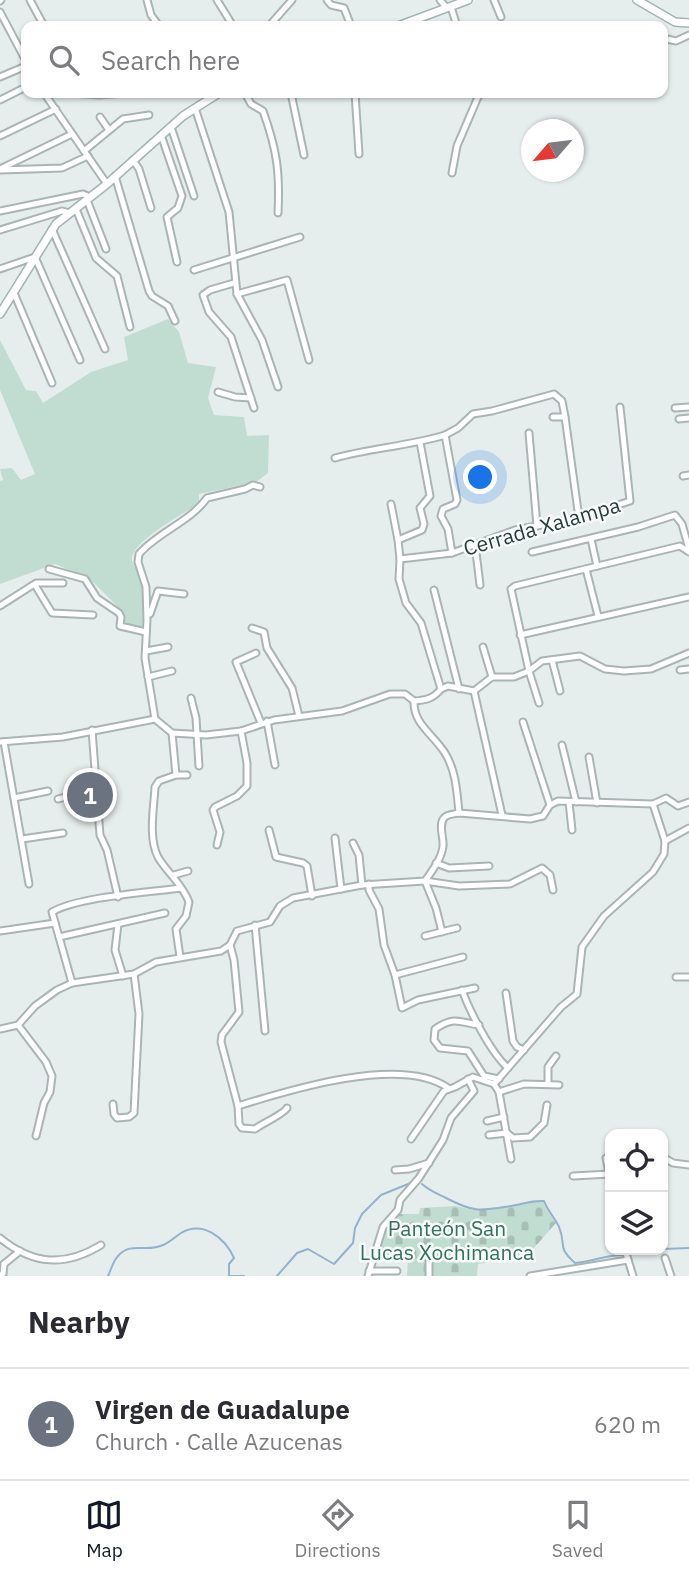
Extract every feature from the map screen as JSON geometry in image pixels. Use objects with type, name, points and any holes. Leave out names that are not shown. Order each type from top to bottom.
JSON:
[{"type":"main road","points":[[415,21],[468,0]]},
{"type":"main road","points":[[637,0],[674,22],[689,23]]},
{"type":"main road","points":[[0,314],[52,229],[161,135],[210,98]]},
{"type":"street","points":[[30,0],[41,21]]},
{"type":"street","points":[[148,0],[151,15],[155,21]]},
{"type":"street","points":[[217,0],[230,21]]},
{"type":"street","points":[[273,21],[292,0]]},
{"type":"street","points":[[327,0],[331,5],[344,8],[349,21]]},
{"type":"street","points":[[440,0],[449,8],[455,21]]},
{"type":"street","points":[[494,0],[501,17]]},
{"type":"street","points":[[0,12],[21,53]]},
{"type":"street","points":[[0,29],[8,27]]},
{"type":"street","points":[[668,39],[676,41],[689,35]]},
{"type":"street","points":[[0,76],[21,66]]},
{"type":"street","points":[[0,100],[21,90]]},
{"type":"street","points":[[48,98],[107,184]]},
{"type":"street","points":[[248,98],[251,104],[263,111],[270,130],[280,174],[278,213]]},
{"type":"street","points":[[293,98],[304,155]]},
{"type":"street","points":[[355,98],[359,154]]},
{"type":"street","points":[[452,173],[457,146],[478,98]]},
{"type":"street","points":[[195,108],[229,212],[237,294],[262,340],[278,387]]},
{"type":"street","points":[[0,136],[56,109]]},
{"type":"street","points":[[0,170],[62,168],[86,153],[125,118],[149,115]]},
{"type":"street","points":[[100,117],[109,130]]},
{"type":"street","points":[[171,127],[194,196]]},
{"type":"street","points":[[0,170],[72,134]]},
{"type":"street","points":[[161,135],[182,196],[178,208],[167,217],[177,262]]},
{"type":"street","points":[[133,160],[139,169],[151,208]]},
{"type":"street","points":[[115,176],[149,291],[168,306],[175,321]]},
{"type":"street","points":[[0,211],[83,194],[88,199],[106,249]]},
{"type":"street","points":[[0,230],[62,211],[73,211],[96,258],[117,276],[130,327]]},
{"type":"street","points":[[52,229],[105,349]]},
{"type":"street","points":[[194,270],[300,237]]},
{"type":"street","points":[[0,269],[34,257],[80,360]]},
{"type":"street","points":[[237,294],[287,280],[309,360]]},
{"type":"street","points":[[234,283],[210,290],[203,295],[209,312],[231,337],[254,408]]},
{"type":"street","points":[[13,292],[51,383]]},
{"type":"street","points":[[218,392],[251,398]]},
{"type":"street","points":[[335,458],[445,435],[458,428],[473,414],[554,394],[562,401],[579,517]]},
{"type":"street","name":"Cerrada Xalampa","points":[[400,559],[452,553],[515,530],[579,517],[630,501],[620,407]]},
{"type":"street","points":[[675,408],[689,407]]},
{"type":"street","points":[[553,417],[565,417]]},
{"type":"street","points":[[679,419],[689,418]]},
{"type":"street","points":[[529,433],[537,526]]},
{"type":"street","points":[[445,435],[457,500],[441,512],[448,529],[452,553]]},
{"type":"street","points":[[398,540],[424,527],[420,508],[430,496],[420,442]]},
{"type":"street","points":[[148,620],[146,587],[137,558],[142,550],[200,507],[207,498],[253,485],[260,487]]},
{"type":"street","points":[[391,504],[398,540],[399,579],[406,603],[421,623],[441,689]]},
{"type":"street","points":[[532,552],[591,539],[675,515],[682,524],[689,551]]},
{"type":"street","points":[[591,539],[597,566]]},
{"type":"street","points":[[475,544],[480,585]]},
{"type":"street","points":[[539,703],[520,635],[511,589],[680,546],[689,551]]},
{"type":"street","points":[[49,569],[85,579],[97,598],[119,613],[120,626],[146,632]]},
{"type":"street","points":[[586,569],[598,616]]},
{"type":"street","points":[[0,606],[35,585],[63,583]]},
{"type":"street","points":[[35,585],[52,613],[93,615]]},
{"type":"street","points":[[434,590],[460,689]]},
{"type":"street","points":[[184,594],[158,591],[146,632],[148,677],[155,719],[172,733],[197,736],[241,731],[264,722],[342,711],[396,693],[410,696],[414,701],[417,718],[444,752],[452,767],[459,813]]},
{"type":"street","points":[[520,635],[689,597]]},
{"type":"street","points":[[252,628],[264,632],[268,648],[292,688],[299,716]]},
{"type":"street","points":[[146,651],[168,647]]},
{"type":"street","points":[[483,647],[492,677]]},
{"type":"street","points":[[256,653],[236,662],[264,722],[275,765]]},
{"type":"street","points":[[414,701],[430,699],[448,686],[474,691],[492,677],[514,677],[539,663],[552,660],[580,656],[605,668],[624,671],[651,669],[689,653]]},
{"type":"street","points":[[552,660],[560,691]]},
{"type":"street","points":[[680,670],[689,669]]},
{"type":"street","points":[[148,677],[172,671]]},
{"type":"street","points":[[474,691],[502,815]]},
{"type":"street","points":[[191,698],[199,766]]},
{"type":"street","points":[[29,884],[2,742],[63,737],[155,719]]},
{"type":"street","points":[[523,722],[550,806]]},
{"type":"street","points":[[92,730],[100,835],[107,850],[118,897]]},
{"type":"street","points":[[217,845],[221,837],[213,810],[237,796],[247,786],[247,763],[241,731]]},
{"type":"street","points":[[172,733],[176,775]]},
{"type":"street","points":[[562,745],[576,802]]},
{"type":"street","points":[[589,757],[597,803]]},
{"type":"street","points":[[180,957],[176,929],[186,916],[189,902],[174,875],[157,855],[153,836],[157,782],[176,775],[187,775]]},
{"type":"street","points":[[58,799],[96,789]]},
{"type":"street","points":[[14,797],[48,791]]},
{"type":"street","points":[[425,881],[444,844],[443,819],[459,813],[538,818],[558,801],[653,804],[666,798],[678,806],[689,802]]},
{"type":"street","points":[[569,802],[572,830]]},
{"type":"street","points":[[496,1082],[561,1007],[578,995],[582,947],[604,916],[653,872],[664,854],[665,841],[653,804]]},
{"type":"street","points":[[665,841],[689,828]]},
{"type":"street","points":[[269,830],[276,857],[307,866],[312,896]]},
{"type":"street","points":[[22,839],[62,833]]},
{"type":"street","points":[[335,838],[341,889]]},
{"type":"street","points":[[353,843],[366,884],[379,909],[384,945],[402,1008],[418,1000],[474,988]]},
{"type":"street","points":[[436,863],[449,868],[489,866]]},
{"type":"street","points":[[288,1108],[284,1113],[254,1129],[240,1126],[238,1106],[221,1042],[222,1035],[239,1012],[236,971],[230,946],[237,931],[273,920],[280,906],[287,901],[366,884],[425,881],[459,886],[510,884],[542,869],[550,875],[553,890]]},
{"type":"street","points":[[174,875],[188,871]]},
{"type":"street","points":[[425,881],[442,932]]},
{"type":"street","points":[[72,983],[52,912],[59,908],[118,897],[181,888]]},
{"type":"street","points":[[59,937],[165,913]]},
{"type":"street","points":[[0,931],[55,923]]},
{"type":"street","points":[[118,924],[115,950],[123,976]]},
{"type":"street","points":[[255,925],[265,1031]]},
{"type":"street","points":[[425,936],[457,929]]},
{"type":"street","points":[[0,1030],[18,1025],[35,1006],[72,983],[134,974],[156,962],[211,954],[230,946]]},
{"type":"street","points":[[394,975],[463,957]]},
{"type":"street","points":[[113,1104],[117,1118],[129,1117],[134,1113],[139,1014],[134,974]]},
{"type":"street","points":[[676,976],[689,977]]},
{"type":"street","points":[[461,990],[479,1025],[508,1069]]},
{"type":"street","points":[[506,993],[513,1041],[517,1047],[524,1050]]},
{"type":"street","points":[[479,1025],[447,1021],[435,1029],[434,1040],[440,1048],[468,1051],[484,1076],[496,1082],[512,1159]]},
{"type":"street","points":[[18,1025],[47,1062],[52,1076],[50,1092],[44,1103],[36,1136]]},
{"type":"street","points":[[548,1084],[548,1067],[556,1056]]},
{"type":"street","points":[[238,1106],[282,1092],[362,1075],[425,1077],[437,1080],[448,1088]]},
{"type":"street","points":[[411,1139],[436,1100],[448,1088],[473,1077],[496,1082]]},
{"type":"street","points":[[397,1271],[368,1273],[383,1227],[398,1210],[400,1200],[429,1163],[443,1140],[451,1118],[474,1091],[468,1079]]},
{"type":"street","points":[[499,1092],[524,1084],[559,1085]]},
{"type":"street","points":[[489,1135],[507,1133],[513,1138],[530,1137],[544,1124],[547,1105]]},
{"type":"street","points":[[487,1121],[504,1117]]},
{"type":"street","points":[[668,1160],[689,1165]]},
{"type":"street","points":[[395,1170],[429,1163]]},
{"type":"street","points":[[573,1176],[605,1173]]},
{"type":"street","points":[[585,1175],[587,1185]]},
{"type":"street","points":[[0,1237],[19,1251],[42,1259],[62,1260],[84,1255],[101,1245]]},
{"type":"street","points":[[1,1275],[2,1263],[19,1251]]},
{"type":"street","points":[[626,1255],[633,1276]]},
{"type":"street","points":[[665,1258],[671,1276]]},
{"type":"street","points":[[429,1259],[429,1276]]},
{"type":"street","points":[[530,1276],[628,1260]]},
{"type":"green space","points":[[168,319],[179,332],[188,363],[216,367],[208,398],[214,415],[244,417],[247,436],[269,435],[268,473],[256,482],[199,494],[199,504],[160,528],[135,551],[132,560],[139,573],[143,593],[142,627],[124,624],[123,612],[89,578],[55,564],[0,584],[0,481],[3,480],[0,469],[12,468],[21,480],[35,474],[0,390],[0,340],[26,390],[36,391],[43,403],[91,372],[128,360],[124,337]]},
{"type":"green space","name":"Panteón San Lucas Xochimanca","points":[[533,1200],[544,1201],[556,1223],[527,1256],[478,1264],[477,1276],[407,1276],[408,1257],[377,1251],[385,1229],[398,1214],[419,1214],[420,1208],[455,1206],[474,1210]]},
{"type":"waterway","points":[[277,1276],[297,1253],[308,1249],[334,1264],[353,1243],[355,1228],[362,1214],[381,1195],[413,1182]]},
{"type":"waterway","points":[[422,1184],[456,1203],[478,1210],[544,1201],[559,1227],[564,1249],[575,1263],[623,1255]]},
{"type":"waterway","points":[[108,1276],[115,1260],[128,1249],[157,1247],[181,1233],[197,1229],[212,1233],[230,1251],[234,1258],[229,1264],[229,1276],[244,1276]]},
{"type":"waterway","points":[[668,1249],[689,1248]]},
{"type":"place","name":"Virgen de Guadalupe","points":[[90,795]]}]
